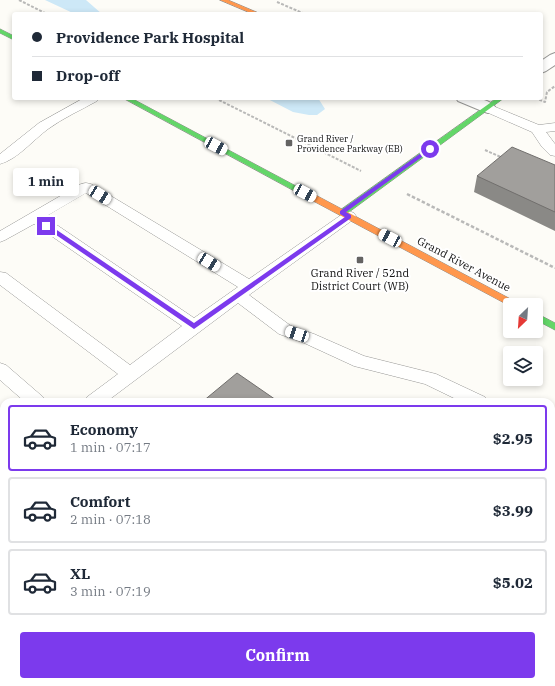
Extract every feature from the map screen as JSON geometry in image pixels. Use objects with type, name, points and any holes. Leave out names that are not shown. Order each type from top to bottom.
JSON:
[{"type":"main road","points":[[223,0],[253,12]]},
{"type":"main road","points":[[0,31],[12,37]]},
{"type":"main road","name":"Grand River Avenue","points":[[130,100],[503,299]]},
{"type":"main road","points":[[346,214],[498,100]]},
{"type":"main road","points":[[543,320],[555,327]]},
{"type":"street","points":[[543,67],[555,58]]},
{"type":"street","points":[[469,100],[488,108]]},
{"type":"lane","points":[[0,160],[16,150],[44,126],[90,100]]},
{"type":"lane","points":[[488,108],[537,130],[555,152]]},
{"type":"lane","points":[[537,130],[555,127]]},
{"type":"lane","points":[[0,237],[86,187],[244,291],[286,330],[360,361],[430,379],[470,398]]},
{"type":"lane","points":[[98,398],[346,214]]},
{"type":"lane","points":[[34,217],[194,326]]},
{"type":"lane","points":[[0,277],[130,374]]},
{"type":"lane","points":[[0,370],[32,398]]},
{"type":"path","points":[[19,0],[43,12]]},
{"type":"path","points":[[271,0],[300,12]]},
{"type":"path","points":[[540,100],[545,102],[547,92],[555,86]]},
{"type":"path","points":[[486,150],[506,159]]},
{"type":"water","points":[[45,0],[86,0],[100,12],[71,12]]},
{"type":"water","points":[[270,100],[319,100],[325,109],[317,115],[293,112]]},
{"type":"building","points":[[512,147],[555,165],[555,212],[477,176]]},
{"type":"building","points":[[237,373],[273,398],[207,398]]},
{"type":"traffic: fast","points":[[0,31],[12,37]]},
{"type":"traffic: fast","points":[[130,100],[305,193]]},
{"type":"traffic: fast","points":[[342,213],[498,100]]},
{"type":"traffic: fast","points":[[543,320],[555,327]]},
{"type":"traffic: slow","points":[[223,0],[253,12]]},
{"type":"traffic: slow","points":[[305,193],[503,299]]},
{"type":"place","name":"Grand River / Providence Parkway (EB)","points":[[289,143]]},
{"type":"place","name":"Grand River / 52nd District Court (WB)","points":[[360,260]]},
{"type":"route","points":[[46,226],[194,326],[349,216],[342,213],[430,149]]}]
